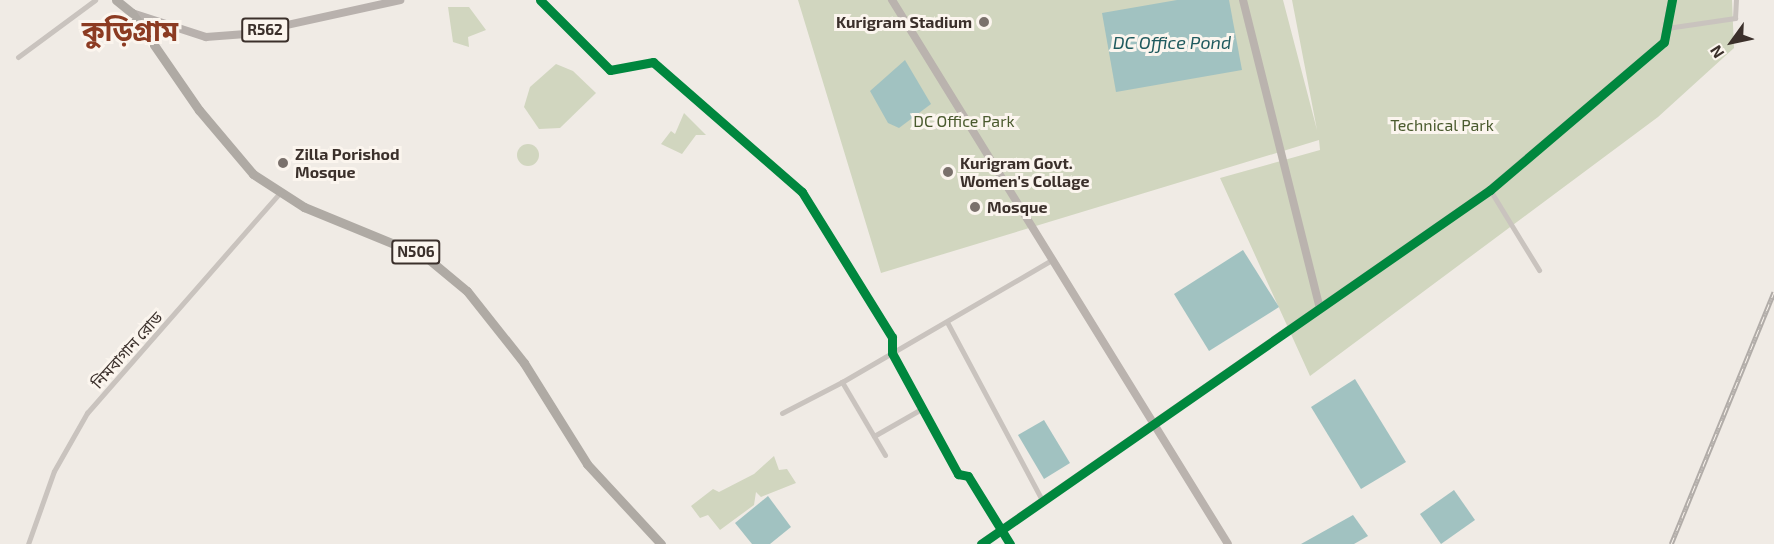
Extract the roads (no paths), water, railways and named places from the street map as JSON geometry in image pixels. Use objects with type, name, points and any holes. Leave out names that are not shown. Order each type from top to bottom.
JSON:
[{"type":"highway","points":[[116,0],[132,13]]},
{"type":"highway","name":"N506","points":[[132,13],[199,110],[253,174],[279,194],[395,241],[467,291],[524,363],[587,464],[661,544]]},
{"type":"main road","name":"R562","points":[[132,13],[206,37],[246,34],[400,0]]},
{"type":"street","points":[[18,57],[95,0]]},
{"type":"street","points":[[540,0],[610,70],[653,62],[789,178],[843,253],[892,337],[892,353],[958,474],[968,476],[1010,544]]},
{"type":"street","points":[[892,0],[1053,259],[1151,426],[1228,544]]},
{"type":"street","points":[[1243,0],[1320,305]]},
{"type":"street","points":[[981,544],[1320,305],[1490,190],[1664,42],[1672,0]]},
{"type":"street","points":[[1667,28],[1735,18],[1736,0]]},
{"type":"street","points":[[1490,190],[1539,270]]},
{"type":"street","name":"নিমবাগান রোড","points":[[28,544],[54,471],[87,413],[279,194]]},
{"type":"street","points":[[782,412],[842,382],[1053,259]]},
{"type":"street","points":[[947,322],[1043,502]]},
{"type":"street","points":[[842,382],[885,455]]},
{"type":"street","points":[[872,434],[923,408]]},
{"type":"water","name":"DC Office Pond","points":[[1177,0],[1229,0],[1242,70],[1116,92],[1102,13]]},
{"type":"water","points":[[905,60],[931,104],[899,128],[888,123],[870,91]]},
{"type":"water","points":[[1243,250],[1279,307],[1209,351],[1174,294]]},
{"type":"water","points":[[1355,379],[1406,462],[1361,489],[1311,407]]},
{"type":"water","points":[[1044,420],[1070,463],[1044,479],[1018,435]]},
{"type":"water","points":[[1454,490],[1475,520],[1441,544],[1420,514]]},
{"type":"water","points":[[768,496],[791,527],[770,544],[752,544],[735,523]]},
{"type":"water","points":[[1353,515],[1368,536],[1354,544],[1301,544]]},
{"type":"railway","points":[[1671,544],[1774,292]]},
{"type":"place","name":"Kurigram Stadium","points":[[984,22]]},
{"type":"place","name":"Zilla Porishod Mosque","points":[[283,163]]},
{"type":"place","name":"Kurigram Govt. Women's Collage","points":[[948,172]]},
{"type":"place","name":"Mosque","points":[[975,207]]},
{"type":"district","name":"কুড়িগ্রাম","points":[[130,30]]},
{"type":"park label","name":"DC Office Park","points":[[964,121]]},
{"type":"park label","name":"Technical Park","points":[[1442,125]]}]
